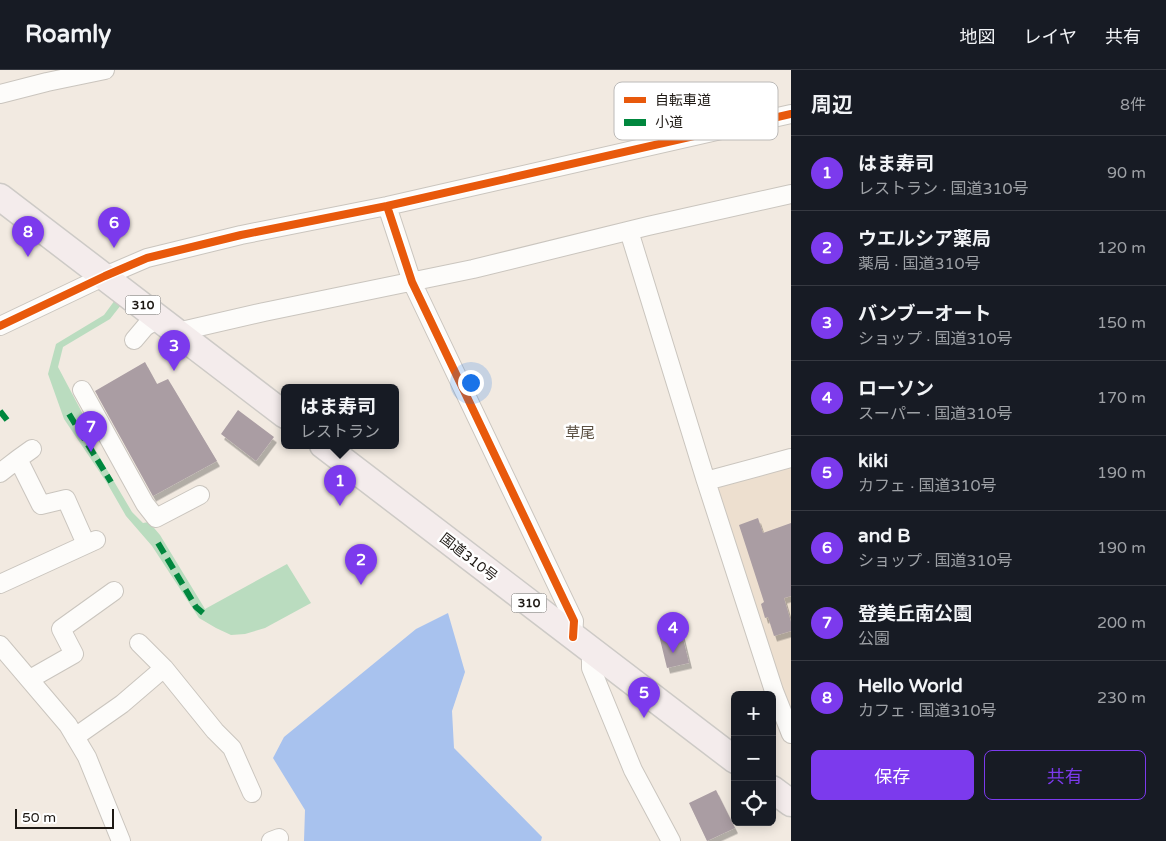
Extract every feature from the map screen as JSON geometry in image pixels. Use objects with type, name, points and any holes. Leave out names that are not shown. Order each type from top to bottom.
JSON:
[{"type":"highway","name":"310","points":[[0,197],[281,412]]},
{"type":"highway","name":"国道310号","points":[[328,449],[731,757]]},
{"type":"highway","points":[[776,792],[791,803]]},
{"type":"street","points":[[0,94],[104,70]]},
{"type":"street","points":[[778,117],[791,114]]},
{"type":"street","points":[[0,326],[147,258],[232,237],[387,206],[677,140]]},
{"type":"street","points":[[134,340],[145,327],[264,312],[412,282],[791,194]]},
{"type":"street","points":[[387,206],[412,282],[574,621],[633,770],[671,841]]},
{"type":"street","points":[[629,231],[706,482],[774,691],[791,734]]},
{"type":"street","points":[[82,390],[145,504],[156,518],[200,495]]},
{"type":"street","points":[[0,473],[25,454],[41,505],[66,499],[91,542],[0,584]]},
{"type":"street","points":[[706,482],[791,458]]},
{"type":"street","points":[[30,679],[74,654],[61,629],[114,592]]},
{"type":"street","points":[[139,643],[164,668],[215,731],[232,748],[252,792]]},
{"type":"street","points":[[0,645],[68,725],[75,736],[87,757],[121,841]]},
{"type":"street","points":[[75,736],[122,704],[164,668]]},
{"type":"shaded area","points":[[791,465],[791,715],[716,490],[722,483]]},
{"type":"green space","points":[[115,300],[121,305],[110,319],[63,347],[58,367],[86,420],[80,424],[132,512],[143,523],[149,522],[160,535],[205,609],[287,564],[311,603],[265,628],[245,634],[231,635],[216,628],[199,618],[152,546],[126,516],[107,483],[64,419],[48,374],[56,344],[104,315]]},
{"type":"water","points":[[448,613],[465,672],[452,711],[454,748],[542,837],[541,841],[304,841],[305,810],[273,758],[284,737],[416,629]]},
{"type":"building","points":[[145,362],[157,384],[168,379],[217,461],[153,496],[95,391]]},
{"type":"building","points":[[238,410],[274,437],[256,461],[221,434]]},
{"type":"building","points":[[758,518],[763,533],[791,523],[791,596],[784,598],[791,622],[791,631],[774,636],[768,617],[765,618],[761,604],[764,602],[739,525]]},
{"type":"building","points":[[681,630],[689,663],[667,668],[659,635]]},
{"type":"building","points":[[716,790],[731,820],[731,826],[735,828],[707,841],[689,803]]},
{"type":"marked path","points":[[0,411],[7,420]]},
{"type":"marked path","points":[[69,414],[111,482]]},
{"type":"marked path","points":[[158,543],[196,607],[203,613]]},
{"type":"cycle path","points":[[778,117],[791,114]]},
{"type":"cycle path","points":[[0,326],[147,258],[241,235],[387,206],[677,140]]},
{"type":"cycle path","points":[[387,206],[412,282],[574,621],[573,637]]},
{"type":"place","name":"and B","points":[[114,248]]},
{"type":"place","name":"Hello World","points":[[28,257]]},
{"type":"place","name":"バンブーオート","points":[[174,371]]},
{"type":"place","name":"登美丘南公園","points":[[91,452]]},
{"type":"place","name":"はま寿司","points":[[340,506]]},
{"type":"place","name":"ウエルシア薬局","points":[[361,585]]},
{"type":"place","name":"ローソン","points":[[673,653]]},
{"type":"place","name":"kiki","points":[[644,718]]},
{"type":"district","name":"草尾","points":[[580,433]]}]
